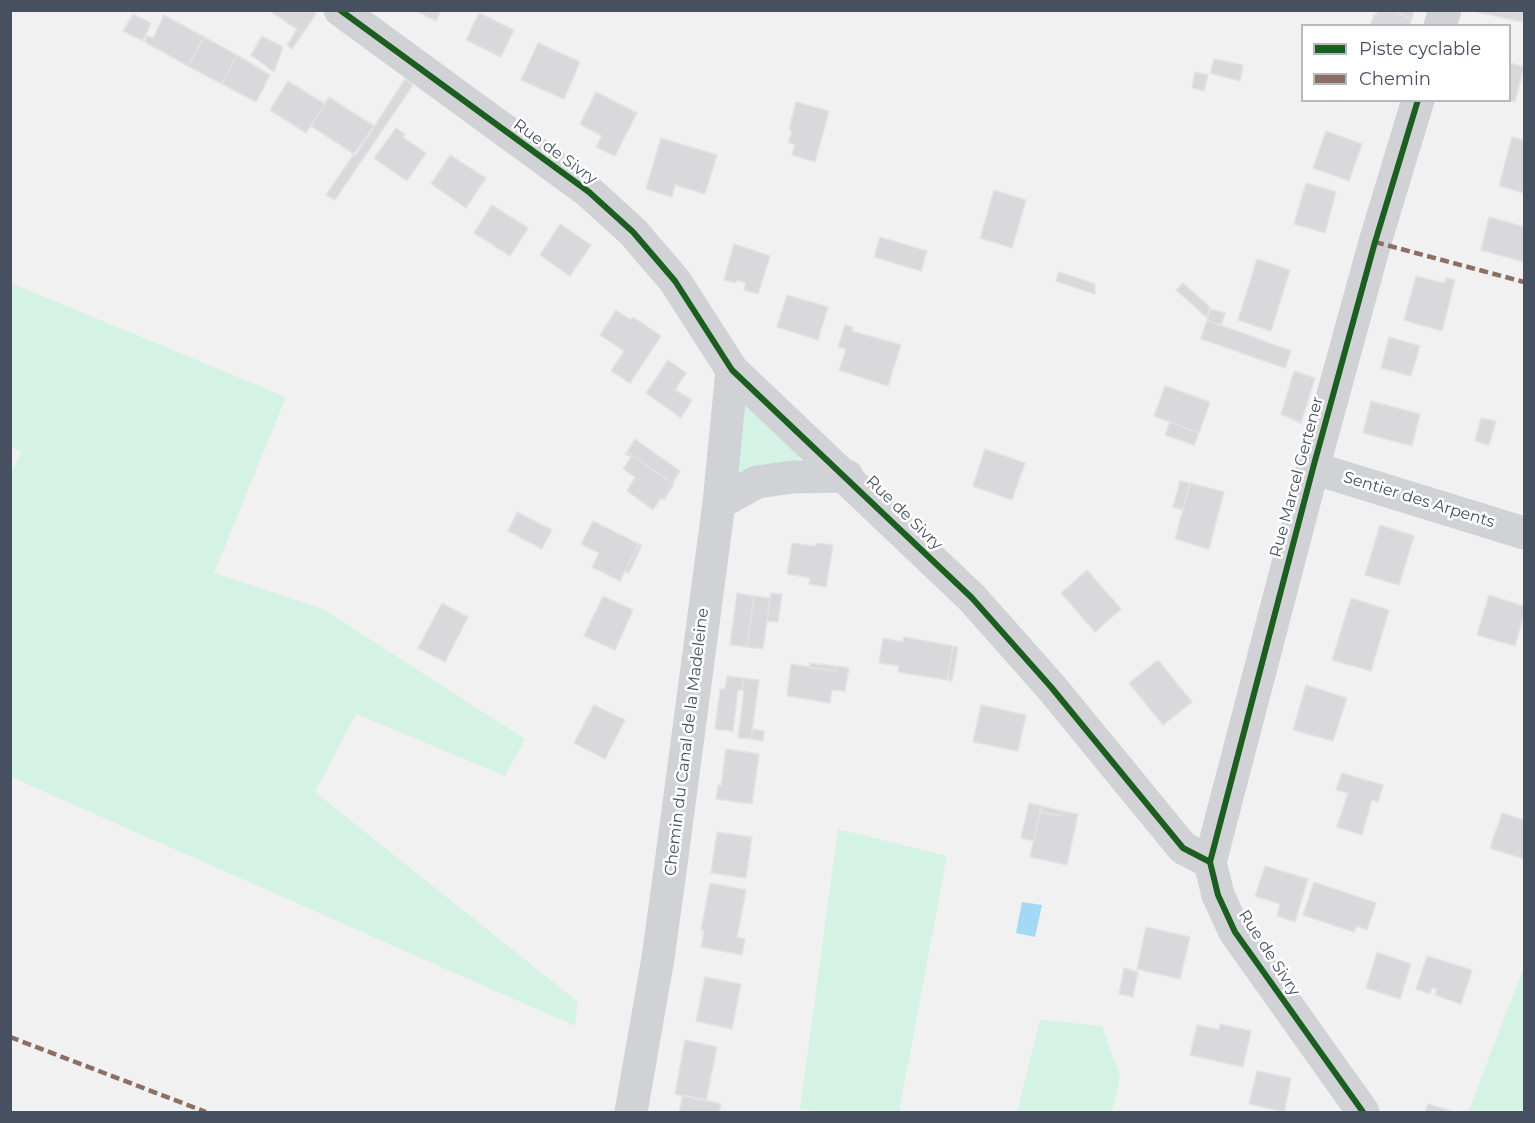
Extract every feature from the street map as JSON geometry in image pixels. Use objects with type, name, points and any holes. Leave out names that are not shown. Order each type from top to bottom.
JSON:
[{"type":"street","name":"Rue de Sivry","points":[[340,10],[589,192],[633,232],[675,281],[732,370],[847,476],[972,598],[1051,687],[1183,848],[1210,862],[1218,895],[1235,932],[1363,1113]]},
{"type":"street","name":"Rue Marcel Gertener","points":[[1210,862],[1313,468],[1375,242],[1417,102]]},
{"type":"street","name":"Chemin du Canal de la Madeleine","points":[[631,1113],[670,876],[719,503],[732,370]]},
{"type":"street","name":"Sentier des Arpents","points":[[1313,468],[1524,533]]},
{"type":"street","points":[[719,503],[757,482],[793,477],[847,476]]},
{"type":"green space","points":[[11,283],[286,397],[214,573],[323,609],[525,739],[505,776],[356,714],[315,792],[578,1002],[575,1026],[11,777],[10,475],[21,452],[11,446]]},
{"type":"green space","points":[[743,405],[750,405],[799,456],[799,461],[753,479],[735,473]]},
{"type":"green space","points":[[838,829],[947,856],[899,1112],[829,1112],[800,1109]]},
{"type":"green space","points":[[1524,967],[1524,1112],[1468,1112]]},
{"type":"green space","points":[[1040,1020],[1102,1026],[1120,1077],[1112,1112],[1017,1112]]},
{"type":"water","points":[[1022,902],[1042,905],[1035,937],[1016,933]]},
{"type":"building","points":[[268,10],[311,10],[316,14],[292,49],[287,45],[297,29]]},
{"type":"building","points":[[414,10],[441,10],[436,21]]},
{"type":"building","points":[[1378,10],[1392,10],[1412,19],[1410,24],[1371,24],[1374,14],[1376,15]]},
{"type":"building","points":[[1392,10],[1414,10],[1412,19]]},
{"type":"building","points":[[1468,10],[1524,10],[1524,11],[1522,22]]},
{"type":"building","points":[[479,13],[514,30],[501,57],[466,40]]},
{"type":"building","points":[[133,14],[151,23],[143,41],[123,31]]},
{"type":"building","points":[[164,15],[204,37],[188,66],[145,42],[147,36],[153,38]]},
{"type":"building","points":[[262,36],[283,47],[274,72],[251,55]]},
{"type":"building","points":[[204,37],[237,55],[222,84],[188,66]]},
{"type":"building","points":[[538,43],[580,62],[564,99],[521,80]]},
{"type":"building","points":[[237,55],[270,75],[256,102],[222,84]]},
{"type":"building","points":[[1214,59],[1243,65],[1240,81],[1210,73]]},
{"type":"building","points":[[1511,63],[1524,67],[1515,102],[1511,101]]},
{"type":"building","points":[[1195,72],[1208,75],[1204,91],[1192,88]]},
{"type":"building","points":[[405,79],[413,85],[335,200],[326,195],[354,154],[356,155]]},
{"type":"building","points":[[288,81],[325,104],[306,133],[270,110]]},
{"type":"building","points":[[596,92],[637,113],[615,156],[596,147],[602,136],[580,124]]},
{"type":"building","points":[[329,97],[374,126],[354,154],[311,126]]},
{"type":"building","points":[[796,102],[829,111],[815,162],[792,155],[795,145],[788,142]]},
{"type":"building","points":[[396,128],[405,134],[403,137],[426,153],[407,181],[374,158]]},
{"type":"building","points":[[1326,131],[1362,144],[1349,181],[1313,168]]},
{"type":"building","points":[[1512,137],[1524,140],[1524,193],[1499,186]]},
{"type":"building","points":[[661,138],[717,155],[705,194],[675,185],[672,197],[646,189]]},
{"type":"building","points":[[450,155],[486,178],[466,208],[431,184]]},
{"type":"building","points":[[1306,183],[1336,192],[1325,233],[1294,224]]},
{"type":"building","points":[[994,190],[1026,200],[1012,248],[980,238]]},
{"type":"building","points":[[492,205],[528,228],[510,256],[474,233]]},
{"type":"building","points":[[1489,217],[1524,227],[1524,262],[1481,250]]},
{"type":"building","points":[[560,224],[591,245],[570,276],[540,255]]},
{"type":"building","points":[[880,237],[927,251],[921,271],[874,257]]},
{"type":"building","points":[[734,244],[770,256],[758,294],[744,290],[746,283],[724,280]]},
{"type":"building","points":[[1257,259],[1290,270],[1271,331],[1238,320]]},
{"type":"building","points":[[1059,272],[1095,284],[1095,294],[1056,281]]},
{"type":"building","points":[[1416,276],[1444,283],[1446,278],[1455,280],[1442,331],[1404,320]]},
{"type":"building","points":[[1183,283],[1210,307],[1207,318],[1176,290]]},
{"type":"building","points":[[787,295],[828,307],[818,340],[777,327]]},
{"type":"building","points":[[1210,309],[1225,313],[1221,326],[1207,320]]},
{"type":"building","points":[[616,310],[631,320],[633,317],[661,336],[630,383],[611,371],[624,351],[600,335]]},
{"type":"building","points":[[1207,320],[1291,351],[1285,368],[1201,339]]},
{"type":"building","points":[[845,325],[853,327],[852,331],[901,345],[888,386],[839,370],[846,349],[838,347]]},
{"type":"building","points":[[1389,337],[1420,346],[1411,376],[1381,368]]},
{"type":"building","points":[[668,360],[686,373],[675,390],[692,400],[681,418],[646,393]]},
{"type":"building","points":[[1294,371],[1315,378],[1301,423],[1281,414]]},
{"type":"building","points":[[1165,386],[1210,402],[1199,433],[1154,416]]},
{"type":"building","points":[[1371,401],[1420,414],[1412,446],[1363,433]]},
{"type":"building","points":[[1481,418],[1496,421],[1489,445],[1475,441]]},
{"type":"building","points":[[1170,422],[1199,433],[1194,445],[1165,435]]},
{"type":"building","points":[[635,439],[680,471],[674,484],[627,452]]},
{"type":"building","points":[[985,449],[1025,463],[1012,500],[973,486]]},
{"type":"building","points":[[627,452],[674,484],[664,500],[661,498],[653,510],[627,491],[635,477],[623,469],[631,457],[625,454]]},
{"type":"building","points":[[1180,481],[1190,483],[1183,510],[1173,507]]},
{"type":"building","points":[[1190,483],[1224,492],[1209,549],[1175,539]]},
{"type":"building","points":[[517,512],[552,530],[542,549],[508,531]]},
{"type":"building","points":[[593,521],[639,544],[620,581],[592,567],[599,553],[581,544]]},
{"type":"building","points":[[1380,525],[1414,536],[1399,585],[1365,575]]},
{"type":"building","points":[[792,543],[815,546],[816,543],[833,545],[826,587],[809,584],[810,578],[787,574]]},
{"type":"building","points":[[639,544],[642,545],[629,573],[625,571]]},
{"type":"building","points":[[1087,570],[1121,609],[1095,632],[1061,593]]},
{"type":"building","points":[[737,593],[754,596],[747,647],[730,645]]},
{"type":"building","points":[[771,593],[782,594],[778,622],[767,621]]},
{"type":"building","points":[[1489,595],[1524,606],[1524,615],[1515,646],[1477,635]]},
{"type":"building","points":[[603,596],[633,610],[615,650],[584,636]]},
{"type":"building","points":[[754,596],[770,598],[763,649],[747,647]]},
{"type":"building","points":[[1351,598],[1389,610],[1371,671],[1332,660]]},
{"type":"building","points":[[442,603],[468,617],[445,662],[418,648]]},
{"type":"building","points":[[904,637],[953,646],[947,680],[898,672],[899,666],[879,663],[883,638],[903,642]]},
{"type":"building","points":[[953,646],[958,647],[952,681],[947,680]]},
{"type":"building","points":[[1158,660],[1192,702],[1163,725],[1129,683]]},
{"type":"building","points":[[810,663],[836,666],[835,671],[809,667]]},
{"type":"building","points":[[791,664],[835,671],[836,666],[849,668],[845,691],[832,690],[830,703],[787,696]]},
{"type":"building","points":[[727,676],[743,678],[742,690],[738,690],[733,731],[715,729],[720,689],[725,689]]},
{"type":"building","points":[[743,678],[759,680],[751,739],[738,738],[744,691],[742,690]]},
{"type":"building","points":[[1306,685],[1347,698],[1333,741],[1293,730]]},
{"type":"building","points":[[594,705],[625,720],[605,759],[574,743]]},
{"type":"building","points":[[981,705],[1026,715],[1018,751],[973,742]]},
{"type":"building","points":[[753,729],[764,731],[763,741],[751,739]]},
{"type":"building","points":[[726,749],[759,754],[752,804],[716,799],[718,785],[721,786]]},
{"type":"building","points":[[1342,773],[1383,785],[1378,802],[1372,800],[1362,835],[1337,827],[1348,793],[1336,790]]},
{"type":"building","points":[[1029,803],[1041,806],[1034,841],[1021,838]]},
{"type":"building","points":[[1041,806],[1063,811],[1061,816],[1040,812]]},
{"type":"building","points":[[1063,811],[1078,814],[1067,865],[1030,857],[1040,812],[1061,816]]},
{"type":"building","points":[[1502,813],[1524,820],[1524,859],[1490,848]]},
{"type":"building","points":[[717,832],[752,837],[746,878],[711,873]]},
{"type":"building","points":[[1265,866],[1308,879],[1295,922],[1277,916],[1280,904],[1255,896]]},
{"type":"building","points":[[1314,882],[1376,903],[1367,930],[1357,926],[1354,932],[1303,915]]},
{"type":"building","points":[[710,883],[746,890],[737,937],[745,939],[742,955],[701,947],[704,931],[701,930]]},
{"type":"building","points":[[1146,927],[1190,937],[1180,979],[1137,969]]},
{"type":"building","points":[[1377,952],[1411,964],[1400,999],[1366,988]]},
{"type":"building","points":[[1427,956],[1472,970],[1461,1004],[1435,995],[1437,989],[1432,988],[1430,994],[1416,989]]},
{"type":"building","points":[[1124,968],[1138,972],[1133,997],[1119,994]]},
{"type":"building","points":[[705,977],[741,984],[732,1029],[696,1021]]},
{"type":"building","points":[[1220,1024],[1251,1031],[1243,1067],[1190,1055],[1197,1025],[1219,1030]]},
{"type":"building","points":[[685,1040],[717,1047],[706,1101],[675,1094]]},
{"type":"building","points":[[1257,1071],[1291,1078],[1284,1112],[1249,1104]]},
{"type":"building","points":[[683,1095],[721,1104],[719,1112],[679,1112]]},
{"type":"building","points":[[1428,1104],[1454,1112],[1425,1112]]},
{"type":"marked path","points":[[1375,242],[1524,282]]},
{"type":"marked path","points":[[10,1037],[206,1112]]},
{"type":"cycle path","points":[[340,10],[589,192],[633,232],[675,281],[732,370],[972,598],[1051,687],[1183,848],[1210,862]]},
{"type":"cycle path","points":[[1363,1112],[1235,932],[1218,895],[1210,862],[1313,468],[1375,242],[1417,102]]}]
